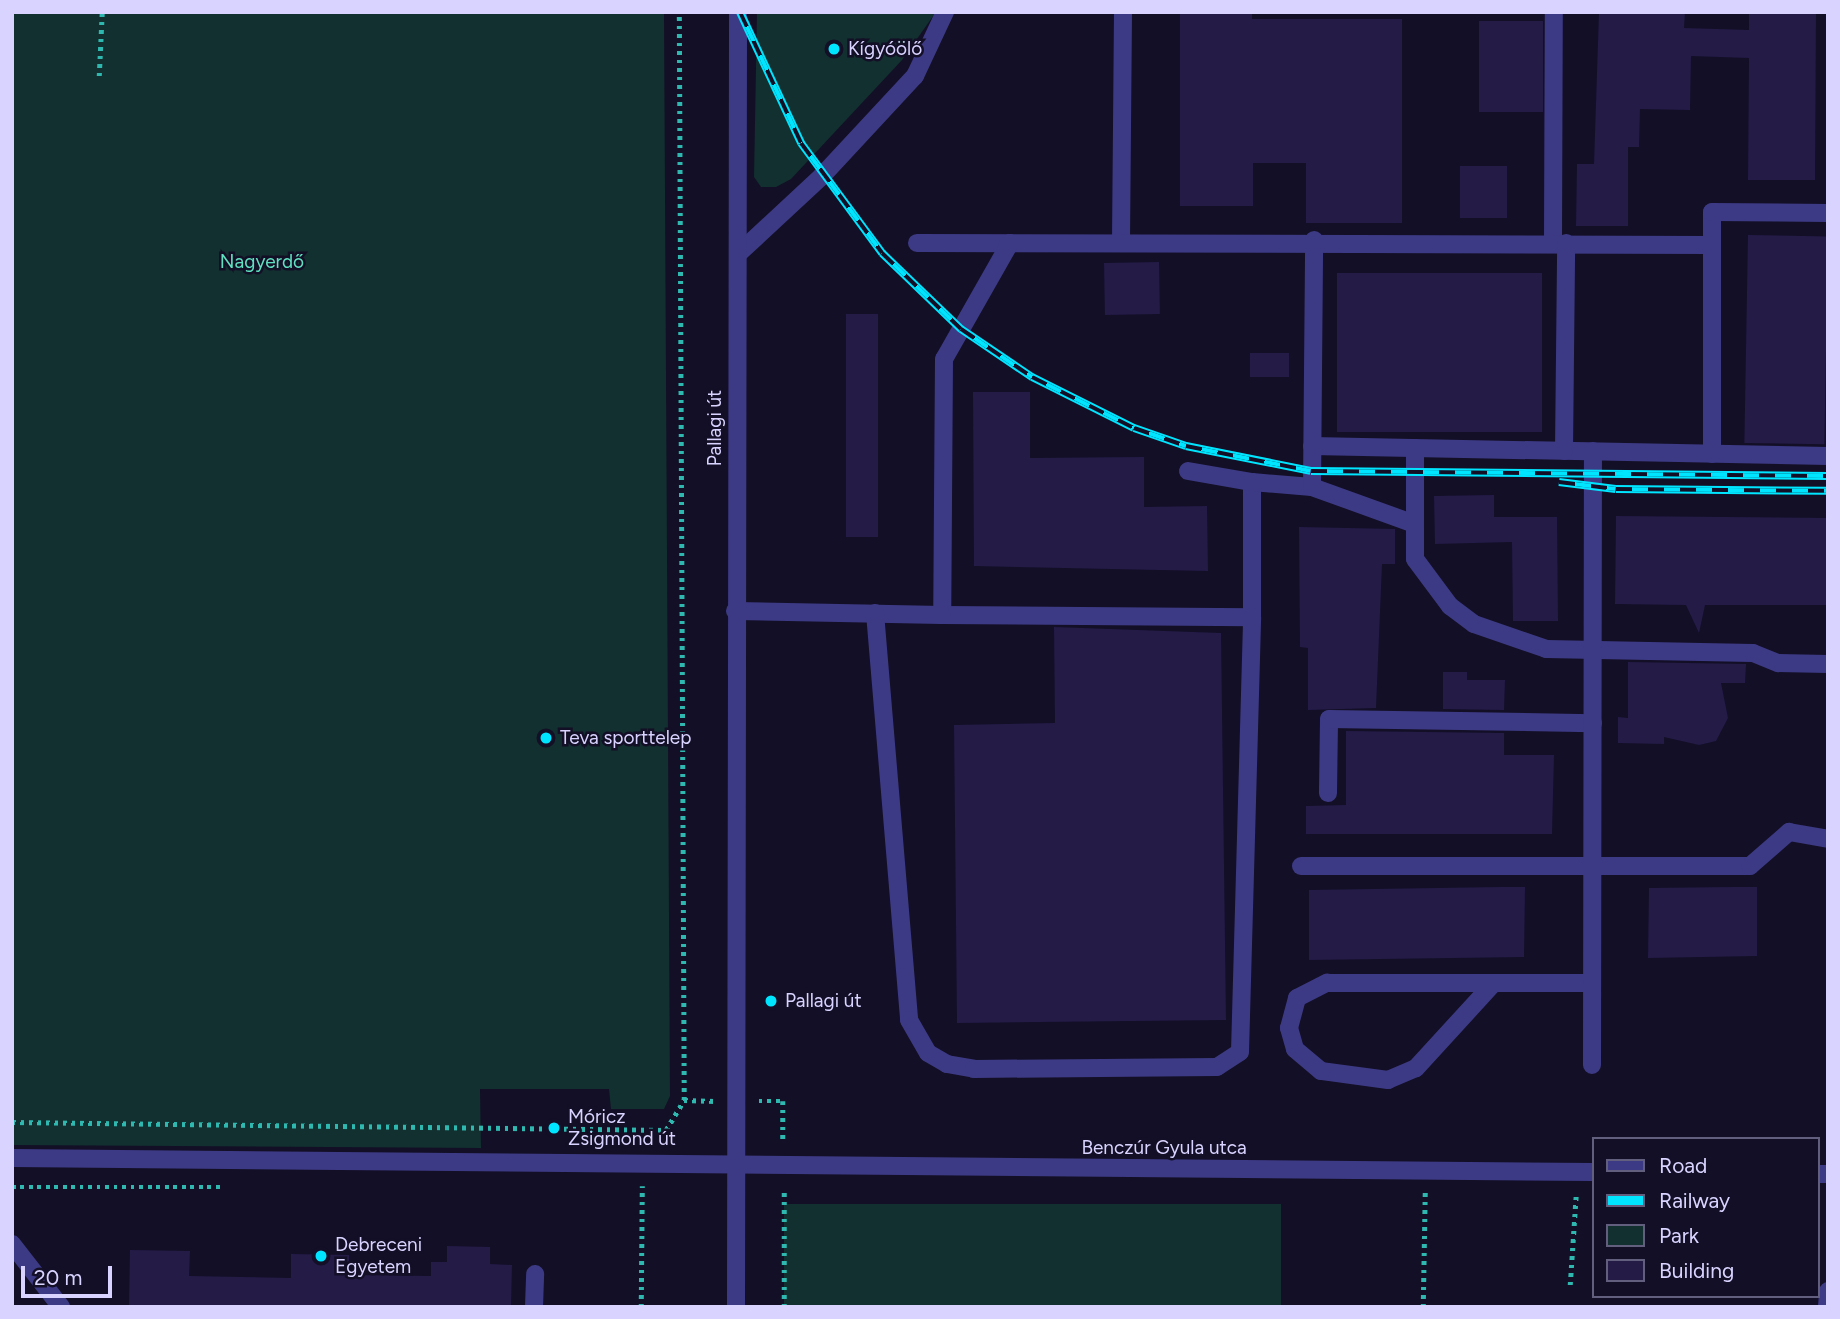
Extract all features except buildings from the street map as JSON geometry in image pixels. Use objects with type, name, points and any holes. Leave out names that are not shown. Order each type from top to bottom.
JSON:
[{"type":"street","name":"Pallagi út","points":[[736,1307],[734,1165],[737,12]]},
{"type":"street","points":[[737,254],[821,177],[915,76],[945,12]]},
{"type":"street","points":[[1121,242],[1122,12]]},
{"type":"street","points":[[1554,12],[1564,451]]},
{"type":"street","points":[[1712,454],[1712,212],[1828,213]]},
{"type":"street","points":[[1312,487],[1314,240]]},
{"type":"street","points":[[917,243],[1314,240],[1712,245]]},
{"type":"street","points":[[942,615],[944,359],[1010,243]]},
{"type":"street","points":[[1312,446],[1828,456]]},
{"type":"street","points":[[1415,448],[1415,559],[1426,578],[1474,624],[1546,649],[1753,653],[1778,663],[1828,664]]},
{"type":"street","points":[[1592,1065],[1593,451]]},
{"type":"street","points":[[1188,471],[1252,482],[1312,487],[1415,524]]},
{"type":"street","points":[[875,614],[909,1020],[928,1053],[947,1064],[974,1069],[1217,1068],[1240,1052],[1252,617],[1252,482]]},
{"type":"street","points":[[735,611],[1252,617]]},
{"type":"street","points":[[1328,793],[1329,719],[1593,723]]},
{"type":"street","points":[[1301,866],[1750,866],[1789,832],[1828,839]]},
{"type":"street","points":[[1492,985],[1416,1068],[1388,1080],[1321,1070],[1295,1049],[1289,1028],[1297,998],[1327,983],[1592,983]]},
{"type":"street","points":[[12,1158],[734,1165]]},
{"type":"street","name":"Benczúr Gyula utca","points":[[734,1165],[1585,1172]]},
{"type":"street","points":[[12,1244],[20,1264],[61,1307]]},
{"type":"street","points":[[534,1307],[535,1274]]},
{"type":"street","points":[[1827,1307],[1828,1292]]},
{"type":"path","points":[[99,76],[102,12]]},
{"type":"path","points":[[642,1307],[642,1185],[666,1185],[666,1130],[684,1100],[679,12]]},
{"type":"path","points":[[12,1122],[666,1130]]},
{"type":"path","points":[[1423,1307],[1425,1171]]},
{"type":"path","points":[[1570,1285],[1585,1172]]},
{"type":"path","points":[[784,1204],[784,1307]]},
{"type":"green space","name":"Nagyerdő","points":[[12,12],[664,12],[670,1096],[664,1109],[611,1109],[609,1089],[480,1089],[481,1148],[12,1145]]},
{"type":"green space","points":[[757,12],[936,12],[902,60],[791,179],[776,187],[761,187],[754,177]]},
{"type":"green space","points":[[784,1204],[1281,1204],[1281,1307],[784,1307]]},
{"type":"railway","points":[[740,12],[801,143],[882,253],[961,329],[1032,377],[1134,428],[1186,446],[1311,471],[1828,476]]},
{"type":"railway","points":[[1559,482],[1616,489],[1828,491]]},
{"type":"place","name":"Kígyóölő","points":[[834,49]]},
{"type":"place","name":"Teva sporttelep","points":[[546,738]]},
{"type":"place","name":"Pallagi út","points":[[771,1001]]},
{"type":"place","name":"Móricz Zsigmond út","points":[[554,1128]]},
{"type":"place","name":"Debreceni Egyetem","points":[[321,1256]]}]
